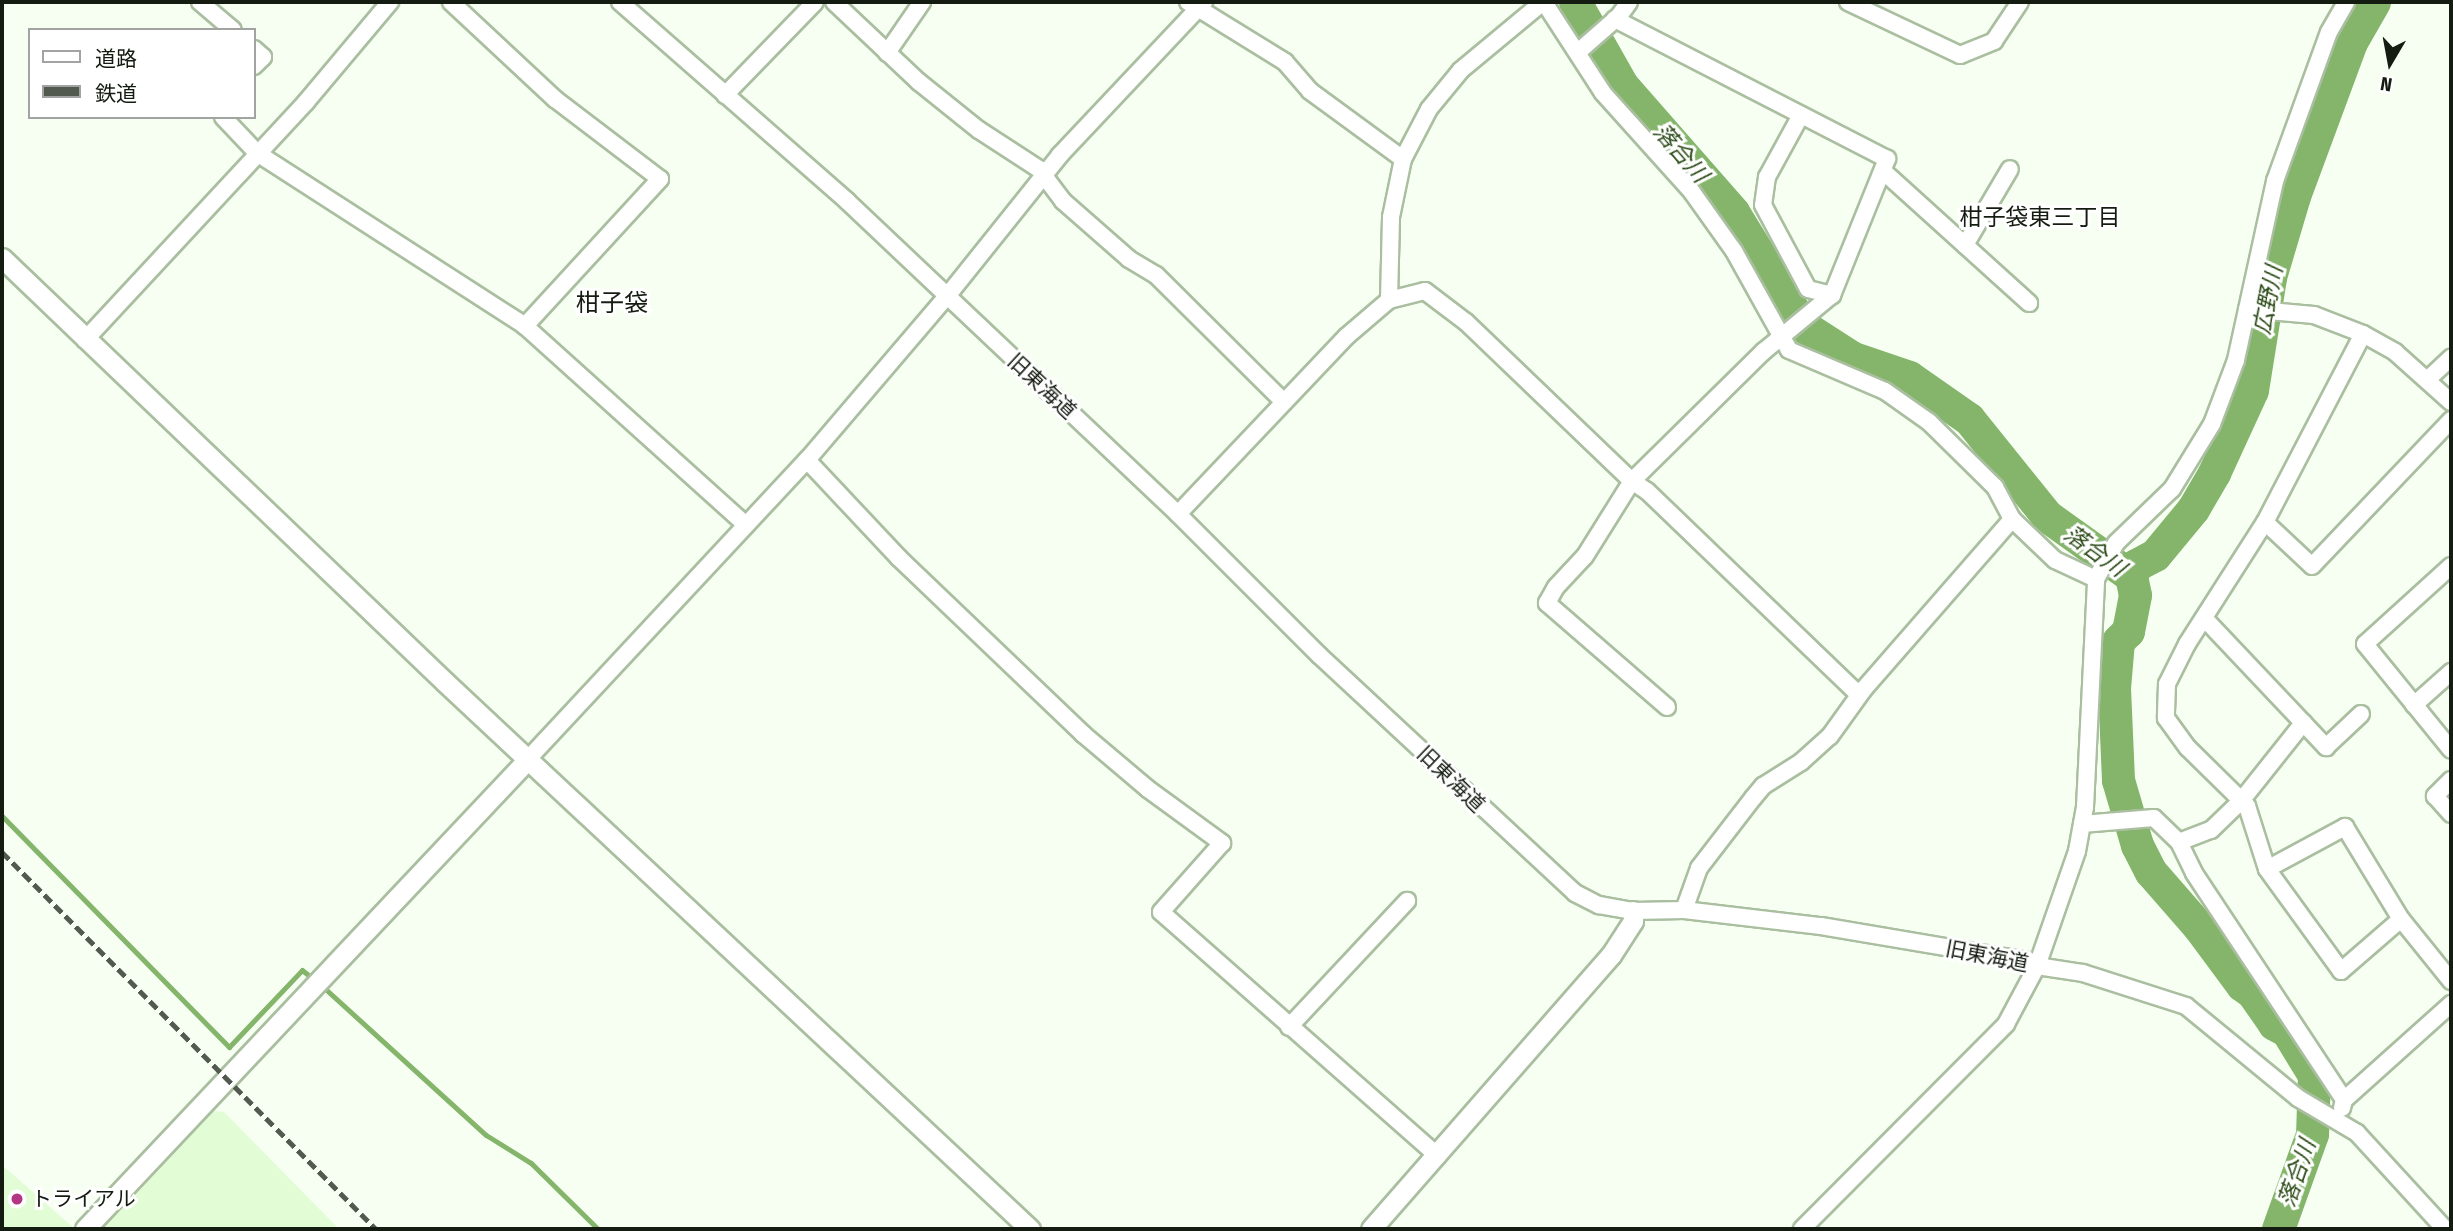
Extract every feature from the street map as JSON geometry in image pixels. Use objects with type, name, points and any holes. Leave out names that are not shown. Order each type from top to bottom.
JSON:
[{"type":"street","points":[[200,2],[231,28]]},
{"type":"street","points":[[85,340],[306,102],[390,2]]},
{"type":"street","points":[[451,2],[555,99],[660,179],[525,326]]},
{"type":"street","name":"旧東海道","points":[[620,2],[847,201],[948,295],[1178,514],[1319,655],[1575,893],[1600,905],[1633,911],[1684,910],[1821,926],[2034,962],[2037,966],[2083,973],[2186,1006],[2298,1098],[2357,1133],[2445,1229]]},
{"type":"street","points":[[725,95],[815,2]]},
{"type":"street","points":[[834,2],[887,53],[979,130],[1045,175],[1063,201],[1129,259],[1156,275],[1284,401]]},
{"type":"street","points":[[887,53],[922,2]]},
{"type":"street","points":[[1389,300],[1391,217],[1403,159],[1429,108],[1461,70],[1543,2],[1603,93],[1706,212],[1734,251],[1789,349],[1885,391],[1929,422],[1995,487],[2012,519],[2055,560],[2096,579]]},
{"type":"street","points":[[1578,52],[1615,19],[1629,2]]},
{"type":"street","points":[[1848,2],[1960,55],[1994,41],[2020,2]]},
{"type":"street","points":[[85,1229],[807,460],[948,295],[1045,175],[1197,4],[1284,62],[1310,91],[1403,159]]},
{"type":"street","points":[[1802,1229],[2006,1024],[2037,966],[2077,851],[2082,824],[2096,579],[2116,543],[2172,489],[2212,424],[2236,360],[2276,181],[2339,5]]},
{"type":"street","points":[[1615,19],[1887,159],[1832,295],[1783,339],[1764,351],[1632,481],[1584,556],[1556,587],[1547,603],[1667,707]]},
{"type":"street","points":[[256,51],[263,57],[256,64]]},
{"type":"street","points":[[1801,115],[1768,177],[1763,205],[1808,289],[1832,295]]},
{"type":"street","points":[[225,119],[257,153],[525,326],[746,525]]},
{"type":"street","points":[[1965,245],[2010,169]]},
{"type":"street","points":[[1883,171],[2029,303]]},
{"type":"street","points":[[2,258],[85,340],[528,759],[1030,1229]]},
{"type":"street","points":[[1178,514],[1347,335],[1389,300],[1425,291],[1466,322],[1859,695]]},
{"type":"street","points":[[2247,309],[2314,315],[2363,334],[2395,352],[2451,402]]},
{"type":"street","points":[[2363,334],[2265,522],[2166,684],[2166,718],[2188,748],[2247,806],[2267,869],[2341,971],[2401,919]]},
{"type":"street","points":[[2427,380],[2451,358]]},
{"type":"street","points":[[2265,522],[2312,566],[2451,420]]},
{"type":"street","points":[[807,460],[899,558],[1083,734],[1148,789],[1222,843],[1161,912],[1438,1156]]},
{"type":"street","points":[[1684,910],[1699,868],[1763,786],[1801,762],[1830,736],[1859,695],[2012,519]]},
{"type":"street","points":[[2451,566],[2365,644],[2451,750]]},
{"type":"street","points":[[2204,618],[2326,747],[2361,714]]},
{"type":"street","points":[[2414,705],[2451,672]]},
{"type":"street","points":[[2179,842],[2211,830],[2241,801],[2303,723]]},
{"type":"street","points":[[2451,780],[2435,796],[2451,814]]},
{"type":"street","points":[[2082,824],[2154,818],[2179,842],[2194,873],[2344,1100]]},
{"type":"street","points":[[2267,869],[2345,827],[2401,919],[2451,981]]},
{"type":"street","points":[[1289,1027],[1407,901]]},
{"type":"street","points":[[1370,1229],[1438,1156],[1611,955],[1633,921],[1633,911]]},
{"type":"street","points":[[2333,1117],[2344,1100],[2451,1004]]},
{"type":"shaded area","points":[[214,1111],[224,1112],[339,1229],[103,1229]]},
{"type":"shaded area","name":"トライアル","points":[[2,1165],[75,1229],[2,1229]]},
{"type":"waterway","name":"落合川","points":[[1575,2],[1622,85],[1733,212],[1803,326],[1853,358],[1909,377],[1969,419],[2047,516],[2131,576],[2135,595],[2128,631],[2118,641],[2114,688],[2118,780],[2137,845],[2151,872],[2199,927],[2242,985],[2252,992],[2274,1024],[2287,1031],[2314,1075],[2312,1134],[2278,1229]]},
{"type":"waterway","name":"広野川","points":[[2131,576],[2136,565],[2155,555],[2193,509],[2214,473],[2252,390],[2270,277],[2294,196],[2351,42],[2374,2]]},
{"type":"waterway","points":[[2,816],[229,1047],[302,970],[313,979]]},
{"type":"waterway","points":[[321,985],[486,1135],[531,1163],[598,1229]]},
{"type":"railway","points":[[2,852],[376,1229]]},
{"type":"place","name":"トライアル","points":[[17,1199]]},
{"type":"district","name":"柑子袋東三丁目","points":[[2040,217]]},
{"type":"district","name":"柑子袋","points":[[612,304]]}]
